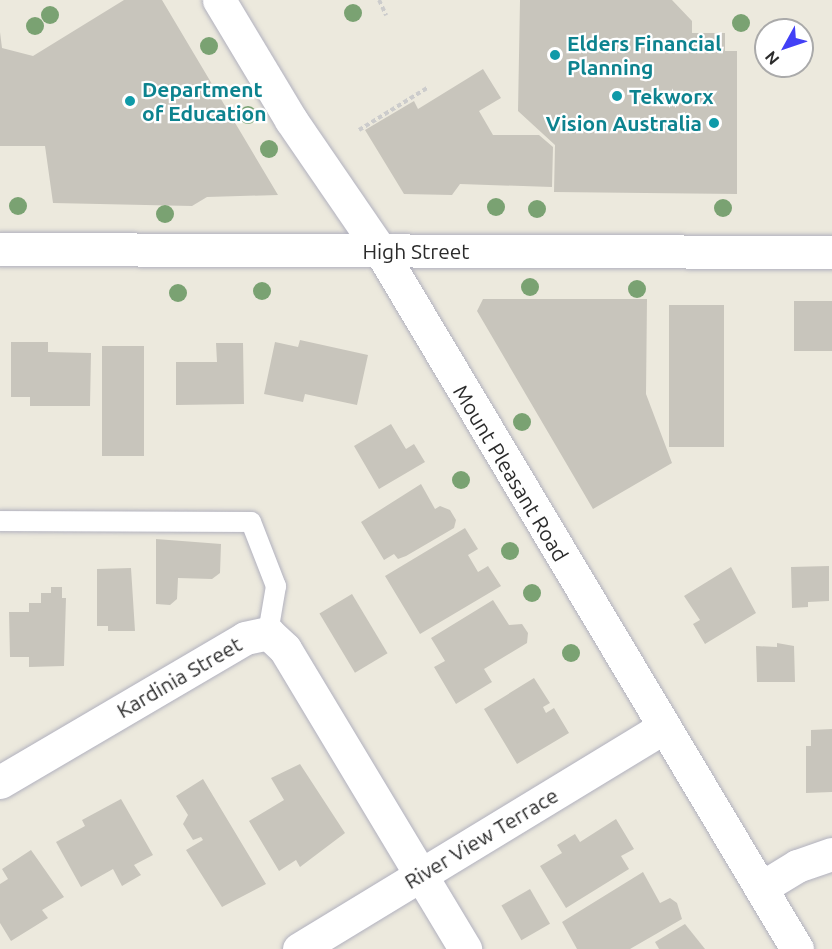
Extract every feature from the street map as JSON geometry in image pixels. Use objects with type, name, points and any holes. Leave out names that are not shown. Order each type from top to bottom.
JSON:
[{"type":"street","name":"Mount Pleasant Road","points":[[219,0],[291,120],[380,250],[797,949]]},
{"type":"street","name":"High Street","points":[[0,249],[832,252]]},
{"type":"street","name":"Kardinia Street","points":[[4,777],[245,638],[268,633],[285,649],[465,949]]},
{"type":"street","name":"River View Terrace","points":[[299,949],[664,727]]},
{"type":"street","points":[[760,888],[797,866],[832,854]]},
{"type":"lane","points":[[0,521],[251,522],[276,586],[268,633]]},
{"type":"path","points":[[379,0],[386,15]]},
{"type":"path","points":[[359,130],[427,88]]},
{"type":"building","name":"Department of Education","points":[[124,0],[162,0],[278,195],[207,197],[192,206],[53,203],[45,146],[0,146],[0,32],[2,48],[33,56]]},
{"type":"building","points":[[520,0],[672,0],[692,21],[692,33],[725,33],[725,51],[737,51],[737,194],[554,192],[555,145],[518,111]]},
{"type":"building","points":[[483,69],[501,98],[479,111],[493,135],[539,135],[553,147],[552,187],[460,184],[452,195],[404,194],[365,130],[414,101],[418,109]]},
{"type":"building","points":[[483,299],[647,299],[646,394],[672,463],[593,509],[477,311]]},
{"type":"building","points":[[794,301],[832,301],[832,351],[794,351]]},
{"type":"building","points":[[669,305],[724,305],[724,447],[669,447]]},
{"type":"building","points":[[300,340],[368,355],[357,405],[305,394],[303,402],[264,394],[275,342],[298,347]]},
{"type":"building","points":[[11,342],[48,342],[48,352],[91,353],[90,406],[30,406],[30,397],[11,397]]},
{"type":"building","points":[[216,343],[243,343],[244,404],[176,405],[176,362],[217,362]]},
{"type":"building","points":[[102,346],[144,346],[144,456],[102,456]]},
{"type":"building","points":[[391,424],[406,449],[414,444],[425,462],[379,489],[354,446]]},
{"type":"building","points":[[421,484],[435,509],[440,506],[450,510],[456,520],[454,528],[406,556],[398,559],[394,554],[384,560],[361,522]]},
{"type":"building","points":[[465,528],[478,549],[468,555],[478,572],[488,566],[501,586],[420,634],[385,576]]},
{"type":"building","points":[[156,539],[221,544],[220,573],[212,579],[178,578],[177,599],[170,605],[156,604]]},
{"type":"building","points":[[829,566],[829,601],[808,602],[808,607],[792,608],[791,567]]},
{"type":"building","points":[[731,567],[756,613],[705,644],[693,624],[700,620],[684,596]]},
{"type":"building","points":[[131,568],[135,631],[108,631],[108,626],[97,626],[97,569]]},
{"type":"building","points":[[51,587],[62,587],[62,598],[66,598],[64,666],[29,667],[29,657],[10,657],[9,612],[29,612],[29,603],[41,603],[41,593],[51,593]]},
{"type":"building","points":[[352,594],[388,653],[355,673],[319,614]]},
{"type":"building","points":[[493,600],[509,625],[522,624],[528,633],[527,643],[484,669],[492,682],[456,704],[434,667],[445,661],[431,638]]},
{"type":"building","points":[[777,643],[794,646],[795,682],[757,682],[756,646],[777,647]]},
{"type":"building","points":[[534,678],[550,703],[543,707],[546,713],[554,708],[569,733],[517,764],[484,709]]},
{"type":"building","points":[[832,729],[832,792],[806,793],[806,746],[811,746],[811,730]]},
{"type":"building","points":[[300,764],[345,833],[300,867],[296,860],[279,871],[249,821],[284,800],[271,778]]},
{"type":"building","points":[[203,779],[266,884],[222,907],[186,850],[203,840],[201,837],[193,840],[183,824],[188,815],[176,796]]},
{"type":"building","points":[[121,799],[153,855],[134,865],[141,875],[122,886],[113,869],[81,887],[56,842],[85,826],[82,820]]},
{"type":"building","points":[[616,819],[634,849],[621,856],[629,869],[566,908],[540,866],[562,853],[557,845],[575,834],[580,842]]},
{"type":"building","points":[[31,850],[64,897],[42,910],[48,918],[11,941],[0,923],[0,884],[8,879],[2,869]]},
{"type":"building","points":[[643,872],[660,903],[670,898],[677,903],[682,919],[630,949],[577,949],[562,922]]},
{"type":"building","points":[[530,889],[550,924],[521,940],[501,906]]},
{"type":"building","points":[[685,924],[705,949],[659,949],[655,942]]},
{"type":"place","name":"Elders Financial Planning","points":[[555,55]]},
{"type":"place","name":"Tekworx","points":[[617,96]]},
{"type":"place","name":"Department of Education","points":[[130,101]]},
{"type":"place","name":"Vision Australia","points":[[714,123]]}]
